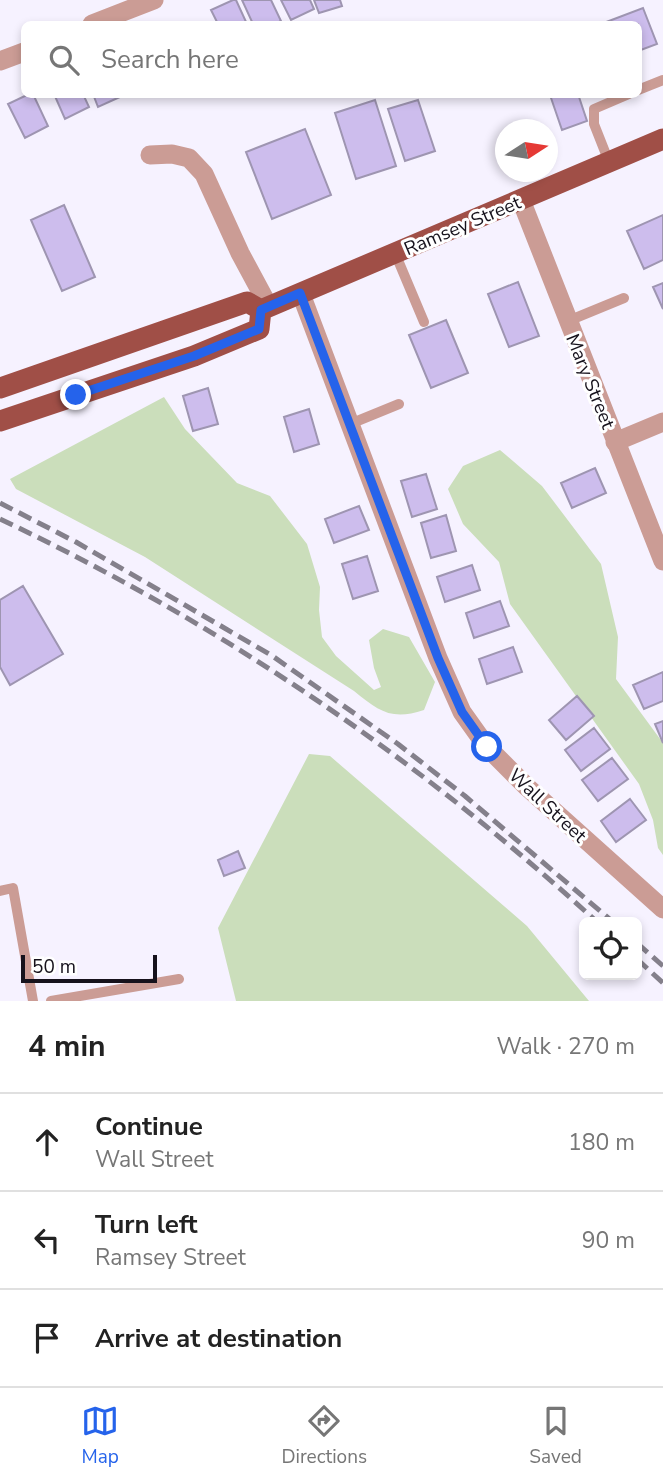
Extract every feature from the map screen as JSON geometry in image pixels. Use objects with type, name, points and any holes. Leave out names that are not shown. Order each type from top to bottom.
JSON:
[{"type":"main road","name":"Ramsey Street","points":[[0,388],[247,302],[265,308],[663,139]]},
{"type":"main road","points":[[0,421],[194,356],[259,329],[265,308]]},
{"type":"street","points":[[100,21],[154,0]]},
{"type":"street","points":[[0,61],[21,52]]},
{"type":"street","points":[[150,155],[172,154],[188,158],[204,174],[265,308]]},
{"type":"street","name":"Mary Street","points":[[521,200],[663,561]]},
{"type":"street","name":"Wall Street","points":[[300,293],[438,658],[462,712],[487,747],[527,787],[663,909]]},
{"type":"street","points":[[615,442],[663,422]]},
{"type":"lane","points":[[642,89],[663,80]]},
{"type":"lane","points":[[610,162],[594,124],[594,109],[620,98]]},
{"type":"lane","points":[[395,253],[424,322]]},
{"type":"lane","points":[[568,321],[624,298]]},
{"type":"lane","points":[[350,424],[399,404]]},
{"type":"lane","points":[[0,891],[13,888],[33,1001]]},
{"type":"lane","points":[[51,1001],[179,979]]},
{"type":"green space","points":[[164,397],[185,429],[237,483],[270,496],[307,544],[320,587],[322,637],[336,656],[374,690],[381,687],[369,640],[383,629],[409,637],[435,682],[424,710],[394,714],[378,709],[145,557],[16,489],[10,479]]},
{"type":"green space","points":[[500,450],[542,486],[601,564],[618,637],[616,679],[663,743],[663,855],[658,848],[653,820],[639,784],[510,604],[499,562],[463,524],[448,489],[463,466]]},
{"type":"green space","points":[[309,754],[330,756],[527,926],[589,1001],[236,1001],[218,928]]},
{"type":"building","points":[[236,0],[246,21],[216,21],[211,10]]},
{"type":"building","points":[[242,0],[271,0],[281,21],[252,21]]},
{"type":"building","points":[[281,0],[310,0],[314,9],[291,20]]},
{"type":"building","points":[[314,0],[340,0],[342,6],[319,13]]},
{"type":"building","points":[[643,8],[657,44],[642,50],[642,21],[609,21]]},
{"type":"building","points":[[21,98],[35,98],[48,126],[25,138],[8,104]]},
{"type":"building","points":[[56,98],[85,98],[89,107],[65,119]]},
{"type":"building","points":[[95,98],[118,98],[98,107]]},
{"type":"building","points":[[551,98],[579,98],[587,121],[562,130]]},
{"type":"building","points":[[375,100],[396,166],[356,179],[335,113]]},
{"type":"building","points":[[418,100],[435,151],[405,161],[388,109]]},
{"type":"building","points":[[305,129],[331,195],[272,219],[246,152]]},
{"type":"building","points":[[64,205],[95,277],[62,291],[31,220]]},
{"type":"building","points":[[663,215],[663,260],[644,269],[627,231]]},
{"type":"building","points":[[518,282],[539,336],[509,347],[488,294]]},
{"type":"building","points":[[663,283],[663,309],[653,287]]},
{"type":"building","points":[[446,320],[468,373],[431,388],[409,335]]},
{"type":"building","points":[[208,388],[218,424],[193,431],[183,396]]},
{"type":"building","points":[[309,409],[319,444],[294,452],[284,417]]},
{"type":"building","points":[[595,468],[606,493],[572,508],[561,483]]},
{"type":"building","points":[[426,474],[437,509],[412,517],[401,481]]},
{"type":"building","points":[[359,506],[369,530],[334,543],[325,519]]},
{"type":"building","points":[[446,515],[456,551],[431,558],[421,523]]},
{"type":"building","points":[[367,556],[378,591],[353,599],[342,564]]},
{"type":"building","points":[[472,565],[480,590],[445,602],[437,577]]},
{"type":"building","points":[[23,586],[63,654],[10,685],[0,667],[0,600]]},
{"type":"building","points":[[500,601],[509,626],[474,638],[466,613]]},
{"type":"building","points":[[513,647],[522,672],[487,684],[479,659]]},
{"type":"building","points":[[663,672],[663,701],[644,709],[633,685]]},
{"type":"building","points":[[577,696],[594,716],[566,740],[549,720]]},
{"type":"building","points":[[663,721],[663,743],[655,724]]},
{"type":"building","points":[[594,728],[610,749],[581,771],[565,750]]},
{"type":"building","points":[[612,758],[628,779],[598,801],[582,780]]},
{"type":"building","points":[[630,799],[646,820],[616,842],[601,821]]},
{"type":"building","points":[[238,851],[245,868],[224,876],[218,860]]},
{"type":"railway","points":[[0,503],[76,542],[271,655],[398,744],[465,796],[607,917]]},
{"type":"railway","points":[[0,519],[160,602],[314,698],[459,805],[591,917]]},
{"type":"railway","points":[[642,947],[663,966]]},
{"type":"railway","points":[[642,964],[663,983]]},
{"type":"route","points":[[76,395],[194,356],[259,329],[261,310],[300,293],[451,690],[462,712],[487,747]]}]
